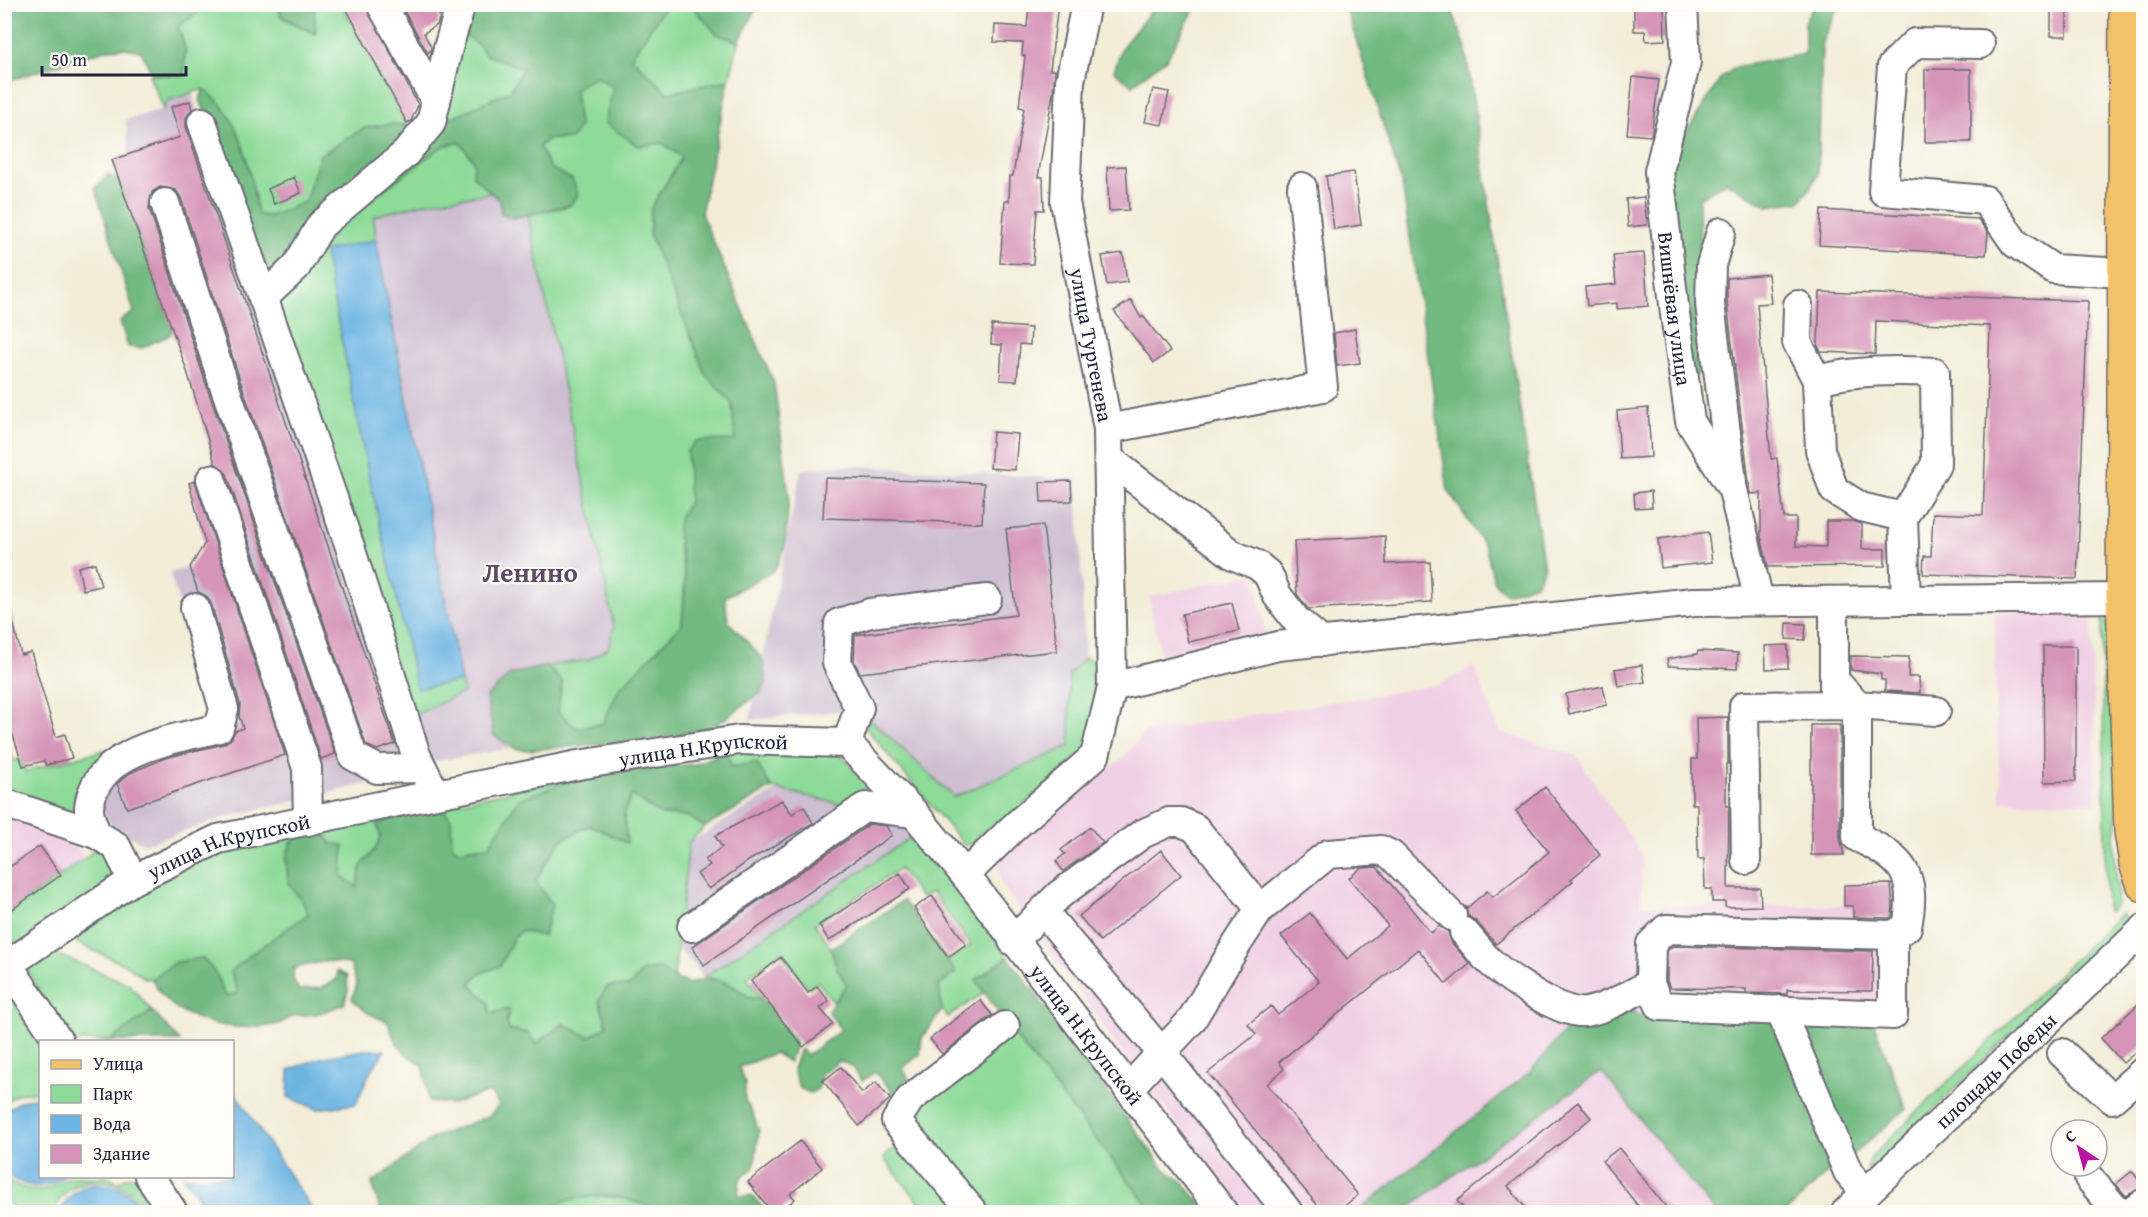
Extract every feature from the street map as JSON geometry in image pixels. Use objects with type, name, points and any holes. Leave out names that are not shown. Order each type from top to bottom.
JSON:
[{"type":"main road","points":[[2126,4],[2123,598],[2131,831],[2136,863],[2144,885]]},
{"type":"street","points":[[381,4],[436,101]]},
{"type":"street","name":"улица Тургенева","points":[[965,875],[1095,756],[1112,687],[1108,429],[1065,202],[1070,81],[1086,4]]},
{"type":"street","name":"Вишнёвая улица","points":[[1683,4],[1686,62],[1659,171],[1690,421],[1732,490],[1759,601]]},
{"type":"street","points":[[263,298],[296,267],[321,225],[405,154],[431,123],[455,10]]},
{"type":"street","points":[[1980,44],[1915,43],[1892,66],[1884,191],[1985,200],[2015,243],[2053,268],[2124,273]]},
{"type":"street","points":[[202,122],[350,547],[422,768],[435,794]]},
{"type":"street","points":[[1108,429],[1323,387],[1302,187]]},
{"type":"street","points":[[165,203],[224,385],[353,756],[377,769],[422,768]]},
{"type":"street","points":[[1721,232],[1711,266],[1710,304],[1732,490]]},
{"type":"street","points":[[1798,305],[1797,342],[1817,380],[1820,450],[1834,490],[1861,507],[1904,517]]},
{"type":"street","points":[[1817,380],[1845,373],[1885,370],[1935,372],[1936,464],[1904,517],[1906,600]]},
{"type":"street","points":[[1109,459],[1233,555],[1257,565],[1268,574],[1277,595],[1296,620],[1322,642]]},
{"type":"street","points":[[211,479],[308,768],[308,821]]},
{"type":"street","points":[[1112,687],[1278,646],[1694,602],[2123,598]]},
{"type":"street","points":[[847,743],[859,708],[837,663],[839,623],[870,613],[987,599]]},
{"type":"street","points":[[1834,602],[1857,837],[1880,848],[1905,872],[1912,898],[1907,927],[1893,935],[1666,929],[1651,944],[1650,984],[1660,1006],[1893,1015],[1893,935]]},
{"type":"street","points":[[96,834],[89,808],[97,782],[110,767],[142,749],[219,728],[224,709],[195,608]]},
{"type":"street","points":[[1746,860],[1744,706],[1842,697],[1935,711]]},
{"type":"street","name":"улица Н.Крупской","points":[[4,803],[96,834],[116,846],[133,880],[218,839],[578,765],[739,740],[847,743],[914,813],[965,875],[1013,941],[1224,1212]]},
{"type":"street","points":[[692,927],[866,807],[914,813]]},
{"type":"street","points":[[1013,941],[1059,895],[1142,834],[1168,822],[1181,822],[1195,828],[1260,909]]},
{"type":"street","points":[[1128,1089],[1191,1022],[1260,909],[1328,854],[1381,850],[1391,855],[1458,924],[1485,957],[1503,972],[1571,1012],[1586,1012],[1604,1006],[1650,984]]},
{"type":"street","points":[[58,1040],[6,966],[133,880]]},
{"type":"street","points":[[1044,911],[1162,1053],[1288,1212]]},
{"type":"street","name":"площадь Победы","points":[[1846,1212],[2144,929]]},
{"type":"street","points":[[1780,1010],[1833,1141],[1848,1172],[1866,1193]]},
{"type":"street","points":[[973,1212],[896,1121],[910,1099],[1005,1026]]},
{"type":"street","points":[[2062,1053],[2112,1099],[2144,1071]]},
{"type":"street","points":[[150,1178],[173,1212]]},
{"type":"street","points":[[2089,1178],[2118,1212]]},
{"type":"street","points":[[2131,1212],[2144,1203]]},
{"type":"shaded area","points":[[192,94],[255,296],[414,777],[367,784],[234,815],[145,844],[113,829],[88,788],[208,716],[209,709],[185,639],[189,637],[170,573],[190,567],[205,546],[189,483],[204,478],[215,464],[187,371],[112,160],[129,154],[126,120],[163,109],[167,101]]},
{"type":"shaded area","points":[[558,183],[647,724],[432,762],[405,696],[331,227],[429,202]]},
{"type":"shaded area","points":[[837,465],[1077,479],[1085,658],[1069,674],[1070,746],[954,797],[859,709],[750,720],[801,470]]},
{"type":"shaded area","points":[[1254,574],[1267,639],[1162,660],[1149,597]]},
{"type":"shaded area","points":[[1995,612],[2092,615],[2096,803],[2001,801],[1996,723]]},
{"type":"shaded area","points":[[1474,666],[1499,732],[1576,755],[1642,855],[1641,906],[1853,906],[1853,924],[1900,923],[1900,1019],[1601,1071],[1715,1212],[1246,1212],[1129,1063],[1000,882],[1000,861],[1006,853],[1075,791],[1122,759],[1145,732],[1438,685]]},
{"type":"shaded area","points":[[839,754],[917,833],[704,977],[679,949],[689,842]]},
{"type":"shaded area","points":[[4,816],[65,832],[85,858],[5,915]]},
{"type":"green space","points":[[5,4],[209,5],[178,26],[185,49],[184,76],[152,74],[141,51],[125,48],[108,49],[5,82]]},
{"type":"green space","points":[[209,5],[278,5],[281,17],[315,34],[314,5],[342,5],[406,125],[393,124],[371,128],[320,155],[305,202],[271,216],[258,215],[243,146],[228,115],[204,89],[167,101],[163,109],[149,75],[184,75],[185,49],[178,26]]},
{"type":"green space","points":[[278,5],[314,5],[316,34],[281,16]]},
{"type":"green space","points":[[471,5],[666,5],[631,57],[668,93],[729,80],[701,213],[774,383],[789,495],[785,545],[775,570],[725,597],[728,621],[762,658],[766,683],[760,693],[712,728],[652,740],[516,749],[494,736],[486,697],[510,675],[546,666],[562,681],[558,712],[577,728],[603,723],[619,689],[682,624],[685,576],[678,529],[679,520],[689,503],[687,451],[696,441],[735,440],[732,403],[706,375],[650,235],[651,208],[682,157],[662,143],[638,146],[605,123],[613,86],[594,76],[575,89],[579,127],[571,139],[547,139],[539,147],[550,168],[573,180],[578,195],[570,205],[512,218],[501,213],[500,201],[473,176],[474,161],[460,142],[443,146],[285,263],[269,271],[246,230],[200,99],[204,89],[228,114],[243,146],[258,215],[271,216],[305,202],[320,155],[364,128],[390,124],[429,128],[510,91],[523,68],[486,55],[480,46],[462,32]]},
{"type":"green space","points":[[666,5],[694,5],[717,34],[739,42],[729,80],[668,93],[631,57]]},
{"type":"green space","points":[[691,5],[758,5],[739,42],[717,34]]},
{"type":"green space","points":[[1156,5],[1197,5],[1167,58],[1132,85],[1114,71],[1122,47]]},
{"type":"green space","points":[[1345,5],[1450,5],[1465,45],[1544,568],[1536,584],[1506,594],[1494,582],[1486,548],[1448,490],[1402,184]]},
{"type":"green space","points":[[1814,5],[1839,5],[1822,42],[1818,175],[1801,201],[1768,206],[1726,182],[1699,198],[1702,370],[1691,381],[1665,166],[1721,78],[1736,67],[1805,54],[1805,22]]},
{"type":"green space","points":[[462,32],[480,46],[486,55],[523,67],[510,91],[437,124]]},
{"type":"green space","points":[[594,76],[613,86],[638,146],[662,143],[682,157],[651,208],[649,235],[670,257],[723,355],[739,445],[678,545],[685,576],[682,624],[619,689],[603,723],[577,728],[558,712],[562,681],[546,666],[588,660],[608,648],[614,627],[528,215],[570,206],[573,180],[550,168],[539,147],[547,139],[571,139],[575,89]]},
{"type":"green space","points":[[460,142],[474,161],[473,176],[491,193],[429,202],[374,216],[376,240],[324,251],[367,467],[417,688],[461,681],[464,692],[413,716],[274,307],[331,227],[443,146]]},
{"type":"green space","points":[[107,175],[119,179],[172,328],[170,335],[141,348],[128,347],[120,321],[134,312],[95,188]]},
{"type":"green space","points":[[2102,619],[2111,627],[2117,822],[2114,841],[2118,903],[2109,912],[2106,909]]},
{"type":"green space","points":[[1085,658],[1094,661],[1091,749],[977,843],[964,845],[866,728],[869,718],[954,797],[1070,746],[1069,674]]},
{"type":"green space","points":[[116,747],[80,821],[7,795],[4,752],[10,750],[13,760],[22,760],[25,771]]},
{"type":"green space","points":[[725,751],[839,754],[888,801],[844,805],[772,788],[756,763],[732,767]]},
{"type":"green space","points":[[725,751],[732,767],[756,762],[772,788],[705,827],[687,816],[661,815],[632,795],[624,812],[627,843],[590,825],[560,841],[535,881],[552,904],[544,936],[521,931],[513,939],[500,966],[479,974],[470,984],[489,1003],[490,1014],[510,1009],[506,1022],[509,1030],[528,1033],[536,1044],[563,1024],[589,1037],[607,1026],[599,1000],[608,986],[629,986],[642,972],[659,968],[689,984],[706,980],[721,981],[750,998],[762,998],[796,1043],[789,1062],[775,1053],[739,1067],[745,1083],[745,1100],[759,1132],[754,1167],[740,1179],[738,1196],[752,1196],[767,1212],[666,1212],[619,1197],[597,1196],[566,1200],[538,1212],[381,1212],[372,1183],[433,1138],[489,1116],[499,1105],[490,1092],[452,1104],[429,1102],[423,1065],[400,1048],[388,1022],[368,1013],[352,999],[357,984],[350,964],[326,961],[294,968],[293,979],[299,990],[321,988],[337,979],[337,971],[347,976],[348,991],[344,1004],[317,1014],[295,1015],[278,1024],[261,1027],[225,1026],[189,1015],[174,1006],[161,994],[152,979],[175,962],[203,958],[217,975],[225,996],[238,993],[231,971],[308,914],[287,876],[289,849],[296,839],[307,833],[321,830],[332,844],[344,845],[342,876],[357,887],[361,866],[374,851],[381,837],[377,824],[402,816],[445,811],[451,819],[452,846],[457,850],[489,846],[519,799],[581,777],[603,772],[696,764]]},
{"type":"green space","points":[[581,777],[519,799],[489,846],[457,850],[451,846],[451,819],[377,824],[381,837],[374,851],[361,866],[357,887],[342,876],[342,868],[291,842],[286,858],[288,882],[303,899],[308,914],[231,971],[238,993],[225,996],[217,975],[175,962],[152,979],[145,978],[126,965],[77,943],[77,932],[116,907],[175,874],[237,847]]},
{"type":"green space","points":[[632,795],[661,815],[687,816],[705,827],[689,842],[674,978],[659,968],[642,972],[630,987],[600,1000],[608,1026],[589,1037],[563,1024],[536,1044],[528,1033],[509,1030],[506,1022],[509,1009],[490,1014],[489,1003],[470,984],[479,974],[500,966],[513,939],[521,931],[544,936],[535,881],[560,841],[590,825],[624,812]]},
{"type":"green space","points":[[917,833],[1008,957],[976,980],[985,992],[948,1017],[942,1010],[939,986],[955,972],[947,961],[971,945],[932,892],[921,898],[900,869],[815,924],[831,948],[837,969],[848,984],[835,1004],[818,982],[809,988],[780,952],[747,978],[762,998],[750,998],[729,984],[704,977]]},
{"type":"green space","points":[[101,843],[118,872],[114,882],[5,957],[5,915],[85,858]]},
{"type":"green space","points":[[903,900],[956,972],[939,986],[942,1010],[922,1038],[920,1054],[903,1068],[911,1084],[895,1095],[875,1072],[862,1081],[853,1067],[840,1061],[821,1074],[818,1089],[810,1093],[799,1088],[793,1069],[800,1049],[807,1055],[841,1030],[828,1011],[847,984],[837,969],[831,948]]},
{"type":"green space","points":[[2122,913],[2126,922],[1875,1166],[1867,1170],[1872,1156]]},
{"type":"green space","points":[[46,954],[61,956],[129,984],[152,1011],[111,1040],[65,1040],[26,967]]},
{"type":"green space","points":[[1008,957],[1164,1169],[1182,1181],[1207,1212],[1153,1212],[1011,1031],[976,980]]},
{"type":"green space","points":[[10,987],[48,1040],[39,1040],[39,1091],[18,1094],[5,1102],[4,988]]},
{"type":"green space","points":[[1629,1006],[1638,1015],[1770,1016],[1835,1165],[1786,1212],[1715,1212],[1601,1071],[1402,1212],[1357,1212],[1531,1071],[1563,1033]]},
{"type":"green space","points":[[152,1011],[179,1040],[111,1040]]},
{"type":"green space","points":[[1797,1016],[1872,1018],[1906,1109],[1851,1156]]},
{"type":"green space","points":[[1011,1031],[1153,1212],[980,1212],[913,1128],[916,1104]]},
{"type":"green space","points":[[905,1139],[966,1212],[914,1212],[920,1203],[884,1159],[886,1154]]},
{"type":"green space","points":[[5,1178],[21,1187],[38,1190],[68,1178],[110,1178],[117,1183],[125,1178],[142,1178],[166,1212],[146,1212],[138,1199],[127,1189],[114,1183],[99,1181],[85,1182],[72,1188],[61,1198],[54,1212],[16,1212],[5,1197]]},
{"type":"green space","points":[[597,1196],[619,1197],[666,1212],[538,1212],[566,1200]]},
{"type":"water","points":[[376,240],[461,681],[417,689],[367,467],[324,251]]},
{"type":"water","points":[[363,1050],[385,1050],[369,1074],[356,1104],[317,1109],[288,1097],[289,1070],[320,1058]]},
{"type":"water","points":[[234,1092],[314,1212],[209,1212],[185,1178],[234,1178]]},
{"type":"water","points":[[39,1098],[39,1178],[62,1178],[57,1181],[33,1186],[18,1182],[5,1172],[5,1112],[19,1102]]},
{"type":"water","points":[[95,1184],[127,1192],[143,1212],[60,1212],[76,1191]]},
{"type":"building","points":[[344,4],[365,4],[418,105],[411,121],[407,123]]},
{"type":"building","points":[[400,4],[433,4],[440,17],[437,25],[424,33],[431,47],[428,53]]},
{"type":"building","points":[[1029,4],[1058,4],[1050,70],[1055,70],[1053,94],[1038,177],[1043,177],[1044,210],[1037,210],[1033,264],[1000,263],[1005,201],[1009,201],[1010,176],[1013,176],[1024,108],[1019,107],[1025,56],[1022,55],[1023,43],[994,42],[995,25],[1027,27]]},
{"type":"building","points":[[1634,4],[1664,4],[1665,40],[1646,41],[1645,31],[1634,31]]},
{"type":"building","points":[[2051,4],[2067,4],[2067,36],[2051,36]]},
{"type":"building","points":[[1925,69],[1971,69],[1971,142],[1925,142]]},
{"type":"building","points":[[1633,77],[1659,80],[1651,136],[1627,134]]},
{"type":"building","points":[[1153,89],[1169,92],[1162,125],[1145,122]]},
{"type":"building","points":[[190,101],[192,109],[186,118],[186,127],[395,744],[377,750],[366,745],[240,380],[181,198],[176,190],[160,187],[152,192],[149,208],[208,390],[335,754],[321,759],[227,474],[215,463],[187,371],[112,160],[180,137],[171,107]]},
{"type":"building","points":[[1126,166],[1129,210],[1109,211],[1107,167]]},
{"type":"building","points":[[1354,172],[1361,225],[1334,229],[1326,176]]},
{"type":"building","points":[[294,177],[301,193],[274,204],[268,189]]},
{"type":"building","points":[[1644,197],[1647,225],[1628,227],[1626,199]]},
{"type":"building","points":[[1821,210],[1978,219],[1988,233],[1986,255],[1819,245]]},
{"type":"building","points":[[1123,253],[1127,282],[1107,285],[1102,256]]},
{"type":"building","points":[[1644,253],[1648,306],[1617,309],[1617,303],[1587,306],[1585,287],[1616,284],[1613,255]]},
{"type":"building","points":[[1768,274],[1771,303],[1757,304],[1771,459],[1777,458],[1784,518],[1796,518],[1796,546],[1826,547],[1826,521],[1852,521],[1862,524],[1862,549],[1885,549],[1885,566],[1768,567],[1761,536],[1761,493],[1751,494],[1750,490],[1727,303],[1727,278]]},
{"type":"building","points":[[1820,292],[2088,301],[2077,579],[1923,574],[1924,556],[1931,556],[1933,513],[1983,515],[1990,326],[1876,321],[1875,354],[1821,352],[1818,346]]},
{"type":"building","points":[[1131,300],[1141,318],[1143,316],[1170,351],[1154,363],[1114,311]]},
{"type":"building","points":[[992,325],[1031,328],[1030,345],[1020,344],[1017,381],[1000,380],[1002,345],[991,344]]},
{"type":"building","points":[[1355,329],[1360,363],[1337,366],[1334,333]]},
{"type":"building","points":[[1648,408],[1651,457],[1620,459],[1617,411]]},
{"type":"building","points":[[993,432],[1018,434],[1015,470],[990,468]]},
{"type":"building","points":[[825,478],[984,483],[982,523],[823,518]]},
{"type":"building","points":[[195,481],[285,755],[127,808],[117,784],[130,773],[165,758],[223,744],[231,739],[235,731],[243,728],[239,716],[240,704],[211,603],[206,596],[198,592],[190,567],[205,543],[189,483]]},
{"type":"building","points":[[1071,481],[1072,501],[1041,502],[1040,482]]},
{"type":"building","points":[[1651,491],[1652,507],[1635,508],[1634,493]]},
{"type":"building","points":[[1043,525],[1057,651],[860,673],[854,661],[855,635],[1016,615],[1006,529]]},
{"type":"building","points":[[1708,532],[1712,562],[1661,568],[1658,539]]},
{"type":"building","points":[[1385,536],[1386,564],[1430,562],[1432,602],[1308,609],[1297,594],[1294,541]]},
{"type":"building","points":[[95,563],[101,586],[83,590],[78,567]]},
{"type":"building","points":[[1232,603],[1239,631],[1188,642],[1182,614]]},
{"type":"building","points":[[10,609],[21,655],[31,652],[56,737],[65,734],[72,758],[46,765],[44,761],[23,766],[4,707],[4,610]]},
{"type":"building","points":[[1787,623],[1806,624],[1805,640],[1786,639]]},
{"type":"building","points":[[1788,645],[1788,668],[1766,669],[1765,646]]},
{"type":"building","points":[[2043,646],[2076,646],[2076,781],[2044,782]]},
{"type":"building","points":[[1698,651],[1738,653],[1737,669],[1668,666],[1667,659],[1697,654]]},
{"type":"building","points":[[1851,656],[1909,657],[1908,677],[1919,677],[1920,693],[1885,691],[1885,680],[1881,680],[1881,674],[1851,670]]},
{"type":"building","points":[[1642,665],[1645,682],[1618,686],[1615,669]]},
{"type":"building","points":[[1603,686],[1607,705],[1569,714],[1566,694]]},
{"type":"building","points":[[1728,717],[1726,806],[1729,806],[1728,888],[1760,888],[1761,906],[1725,907],[1725,902],[1712,902],[1712,889],[1705,889],[1704,859],[1698,859],[1697,804],[1692,804],[1692,759],[1697,759],[1696,718]]},
{"type":"building","points":[[1811,725],[1840,725],[1840,837],[1844,855],[1811,855]]},
{"type":"building","points":[[1545,787],[1600,855],[1571,879],[1573,881],[1496,944],[1476,921],[1468,916],[1465,906],[1467,908],[1487,891],[1493,897],[1549,852],[1516,811]]},
{"type":"building","points":[[782,800],[792,814],[804,806],[813,823],[750,860],[709,889],[697,874],[710,865],[705,860],[722,847],[715,836]]},
{"type":"building","points":[[870,824],[886,826],[892,835],[704,965],[692,947]]},
{"type":"building","points":[[1090,827],[1103,843],[1063,871],[1056,861],[1065,854],[1061,850]]},
{"type":"building","points":[[40,846],[61,875],[4,915],[4,871]]},
{"type":"building","points":[[1161,850],[1181,875],[1100,941],[1079,916]]},
{"type":"building","points":[[1377,867],[1431,933],[1439,926],[1448,932],[1452,943],[1470,964],[1446,984],[1418,949],[1279,1062],[1284,1069],[1267,1084],[1358,1195],[1337,1212],[1323,1212],[1208,1073],[1256,1034],[1248,1024],[1271,1006],[1278,1015],[1319,982],[1281,936],[1310,913],[1347,959],[1388,926],[1349,878],[1361,868]]},
{"type":"building","points":[[900,873],[910,889],[829,941],[819,925]]},
{"type":"building","points":[[1891,884],[1892,917],[1853,917],[1853,906],[1844,906],[1844,885]]},
{"type":"building","points":[[932,896],[966,944],[948,957],[914,908]]},
{"type":"building","points":[[1673,946],[1873,951],[1872,991],[1787,990],[1787,994],[1746,993],[1746,989],[1670,988],[1667,981],[1667,951]]},
{"type":"building","points":[[781,957],[808,993],[817,986],[829,1001],[820,1008],[833,1024],[803,1047],[751,981]]},
{"type":"building","points":[[2144,999],[2144,1045],[2123,1063],[2101,1038]]},
{"type":"building","points":[[980,1000],[992,1015],[942,1054],[930,1039]]},
{"type":"building","points":[[841,1067],[862,1093],[876,1082],[890,1099],[859,1126],[823,1081]]},
{"type":"building","points":[[1578,1102],[1591,1118],[1508,1186],[1529,1212],[1467,1212],[1457,1201]]},
{"type":"building","points":[[800,1141],[822,1168],[790,1194],[795,1199],[779,1212],[772,1212],[748,1182]]},
{"type":"building","points":[[1619,1148],[1670,1212],[1643,1212],[1602,1161]]},
{"type":"building","points":[[2132,1171],[2144,1187],[2126,1196],[2116,1184]]},
{"type":"district","name":"Ленино","points":[[530,572]]}]
